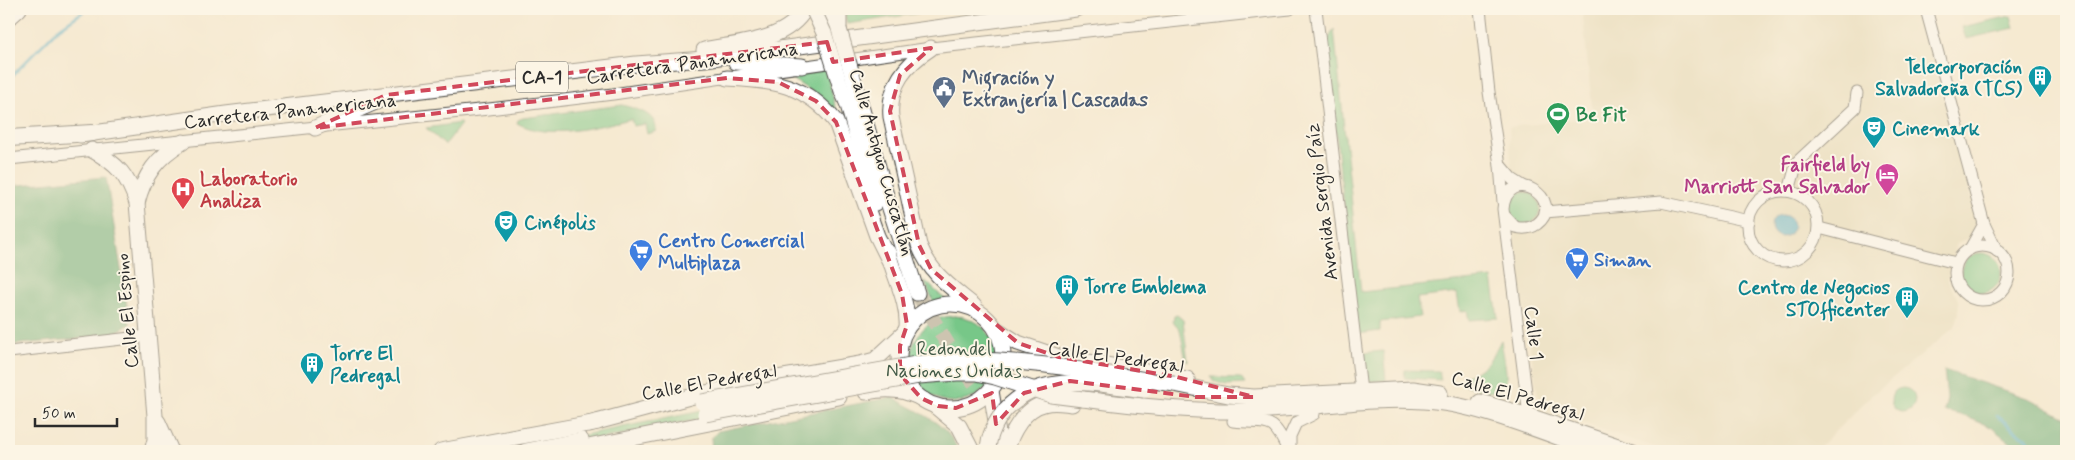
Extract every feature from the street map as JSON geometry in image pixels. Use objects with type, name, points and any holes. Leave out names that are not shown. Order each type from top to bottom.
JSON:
[{"type":"highway","points":[[9,138],[92,133]]},
{"type":"main road","points":[[9,18],[19,9]]},
{"type":"main road","points":[[636,64],[776,34],[795,22],[805,9]]},
{"type":"main road","name":"Calle Antiguo Cuscatlán","points":[[813,9],[849,93],[890,262],[906,310],[905,331]]},
{"type":"main road","points":[[826,9],[836,30],[849,93],[887,199],[917,293]]},
{"type":"main road","points":[[836,30],[839,9]]},
{"type":"main road","name":"Carretera Panamericana","points":[[9,145],[226,114],[636,64],[704,59],[1076,9]]},
{"type":"main road","points":[[568,451],[880,389],[900,390],[911,393],[947,408],[964,406],[981,399],[995,385],[1003,366],[1004,352],[1002,342],[996,329],[983,314],[931,269],[925,260],[919,245],[891,117],[891,99],[900,75],[912,61],[931,48]]},
{"type":"main road","points":[[704,59],[802,66]]},
{"type":"main road","points":[[727,78],[764,79],[778,82],[799,91],[827,110],[836,122],[845,142],[874,229],[890,262]]},
{"type":"main road","points":[[315,128],[373,104],[386,95]]},
{"type":"main road","name":"Calle El Espino","points":[[137,203],[140,188],[147,173],[157,160],[183,142]]},
{"type":"main road","name":"Calle El Espino","points":[[92,150],[108,159],[122,171],[131,186],[137,203],[155,416],[155,440],[152,451]]},
{"type":"main road","points":[[589,424],[701,394],[875,360],[920,314],[942,304],[966,305],[983,314]]},
{"type":"main road","points":[[996,329],[1018,343],[1059,357],[1193,380],[1254,397]]},
{"type":"main road","points":[[905,331],[899,353],[902,373],[912,390],[959,426],[972,451]]},
{"type":"main road","name":"Calle El Pedregal","points":[[526,451],[704,408],[922,363],[987,360],[1171,388],[1210,398],[1421,390],[1461,397],[1529,416],[1633,451]]},
{"type":"main road","name":"Calle El Pedregal","points":[[441,451],[589,424],[919,376],[957,373],[977,373],[995,377],[1037,391],[1066,398],[1174,410],[1249,411],[1334,404],[1423,400],[1454,405],[1489,414],[1597,451]]},
{"type":"main road","points":[[988,451],[991,436],[1002,413],[1016,399],[1034,388],[1070,381],[1171,388]]},
{"type":"main road","points":[[995,385],[1010,386],[1049,398],[1083,405]]},
{"type":"main road","points":[[995,385],[1001,451]]},
{"type":"main road","points":[[1007,451],[1010,439],[1016,428],[1032,410],[1043,404],[1057,402],[1175,418],[1233,421],[1362,409],[1385,401]]},
{"type":"main road","name":"Calle El Espino","points":[[155,416],[171,451]]},
{"type":"street","name":"Carretera Panamericana","points":[[9,159],[489,109],[727,78],[931,48],[1290,9]]},
{"type":"street","name":"Avenida Sergio Paíz","points":[[1316,9],[1361,392]]},
{"type":"street","name":"Calle 1","points":[[1480,9],[1489,92],[1500,165],[1508,255],[1529,416]]},
{"type":"street","points":[[1926,9],[1984,224],[1997,251],[2007,263],[2008,279],[2002,291],[1990,299],[1972,298],[1961,290],[1955,277],[1956,264],[1963,253],[1970,249],[1985,246],[1997,251]]},
{"type":"street","points":[[1789,191],[1798,162],[1855,108],[1857,93]]},
{"type":"street","points":[[1500,165],[1512,179],[1523,186],[1536,190],[1544,200],[1544,212],[1540,222],[1525,229],[1514,240],[1508,255]]},
{"type":"street","points":[[1503,202],[1510,191],[1523,186]]},
{"type":"street","points":[[1789,191],[1800,195],[1812,205],[1817,215],[1819,228],[1816,240],[1807,252],[1798,258],[1780,261],[1769,258],[1755,247],[1750,236],[1748,221],[1752,209],[1763,197],[1773,192],[1789,191]]},
{"type":"street","points":[[1544,212],[1661,202],[1748,221]]},
{"type":"street","points":[[1504,215],[1510,224],[1525,229]]},
{"type":"street","points":[[1970,249],[1984,224]]},
{"type":"street","points":[[1819,228],[1956,264]]},
{"type":"street","points":[[9,352],[148,336]]},
{"type":"street","points":[[1289,451],[1290,436],[1296,422],[1314,414]]},
{"type":"street","points":[[1233,421],[1273,425],[1278,430],[1289,451]]},
{"type":"highlighted area","points":[[827,42],[833,62],[931,48],[900,75],[890,111],[919,245],[931,269],[1018,343],[1059,357],[1177,377],[1254,397],[1196,397],[1070,381],[1024,393],[996,424],[992,393],[956,408],[938,406],[921,398],[905,380],[900,365],[900,346],[907,325],[902,294],[836,122],[816,101],[778,82],[727,78],[315,128],[386,95]]},
{"type":"shaded area","points":[[1582,9],[1918,9],[1978,222],[1970,238],[1957,243],[1947,279],[1958,300],[1959,313],[1955,327],[1873,394],[1817,449],[1818,451],[1667,451],[1540,409],[1516,260],[1509,127],[1593,117]]},
{"type":"green space","points":[[844,9],[947,9],[847,24]]},
{"type":"green space","points":[[2011,16],[2014,28],[1966,39],[1962,27]]},
{"type":"green space","points":[[1334,29],[1361,292],[1492,278],[1498,318],[1469,320],[1467,310],[1460,312],[1457,293],[1417,298],[1420,317],[1380,322],[1380,331],[1358,334],[1326,43]]},
{"type":"green space","points":[[826,69],[837,114],[815,94],[786,75]]},
{"type":"green space","points":[[622,105],[639,110],[649,116],[653,120],[656,131],[647,134],[645,124],[633,126],[631,119],[589,128],[558,131],[544,131],[517,123],[518,120],[523,118]]},
{"type":"green space","points":[[460,123],[445,145],[426,128]]},
{"type":"green space","points":[[106,177],[130,324],[109,336],[9,345],[9,186]]},
{"type":"green space","points":[[1524,192],[1535,197],[1540,208],[1535,219],[1524,224],[1513,219],[1508,208],[1513,197]]},
{"type":"green space","points":[[1981,253],[1995,259],[2001,273],[1995,287],[1981,293],[1967,287],[1961,273],[1967,259]]},
{"type":"green space","points":[[924,280],[950,304],[936,308]]},
{"type":"green space","points":[[1177,315],[1183,320],[1188,362],[1186,361],[1180,330],[1173,321],[1174,316]]},
{"type":"green space","name":"Redondel Naciones Unidas","points":[[954,316],[970,320],[984,329],[993,343],[997,359],[993,375],[984,389],[970,398],[954,402],[938,398],[924,389],[915,375],[911,359],[915,343],[924,329],[938,320]]},
{"type":"green space","points":[[1501,340],[1506,377],[1505,385],[1501,390],[1494,392],[1465,385],[1466,376],[1483,367]]},
{"type":"green space","points":[[1383,351],[1386,380],[1366,382],[1361,353]]},
{"type":"green space","points":[[1405,370],[1439,371],[1441,380],[1404,378]]},
{"type":"green space","points":[[1944,370],[2030,399],[2066,418],[2066,451],[2021,451],[1991,427],[1964,416],[1944,411],[1947,398]]},
{"type":"green space","points":[[885,374],[888,382],[539,451],[504,451]]},
{"type":"green space","points":[[1211,377],[1241,378],[1245,384],[1226,385],[1213,381]]},
{"type":"green space","points":[[1903,388],[1911,392],[1915,400],[1911,408],[1903,412],[1895,408],[1891,400],[1895,392]]},
{"type":"green space","points":[[892,397],[939,425],[954,441],[958,451],[712,451],[711,438],[718,431]]},
{"type":"water","points":[[1782,215],[1792,222],[1793,226],[1786,236],[1782,237],[1772,230],[1771,226],[1778,216]]},
{"type":"waterway","points":[[9,79],[58,29],[87,9]]},
{"type":"waterway","points":[[1997,416],[2042,451]]},
{"type":"tunnel","points":[[917,293],[959,363],[990,403],[993,412]]},
{"type":"place","name":"Telecorporación Salvadoreña (TCS)","points":[[2040,98]]},
{"type":"place","name":"Migración y Extranjería | Cascadas","points":[[944,109]]},
{"type":"place","name":"Be Fit","points":[[1558,135]]},
{"type":"place","name":"Cinemark","points":[[1874,149]]},
{"type":"place","name":"Fairfield by Marriott San Salvador","points":[[1887,196]]},
{"type":"place","name":"Laboratorio Analiza","points":[[183,210]]},
{"type":"place","name":"Cinépolis","points":[[506,243]]},
{"type":"place","name":"Centro Comercial Multiplaza","points":[[641,272]]},
{"type":"place","name":"Siman","points":[[1577,280]]},
{"type":"place","name":"Torre Emblema","points":[[1067,307]]},
{"type":"place","name":"Centro de Negocios STOfficenter","points":[[1907,319]]},
{"type":"place","name":"Torre El Pedregal","points":[[312,385]]}]
